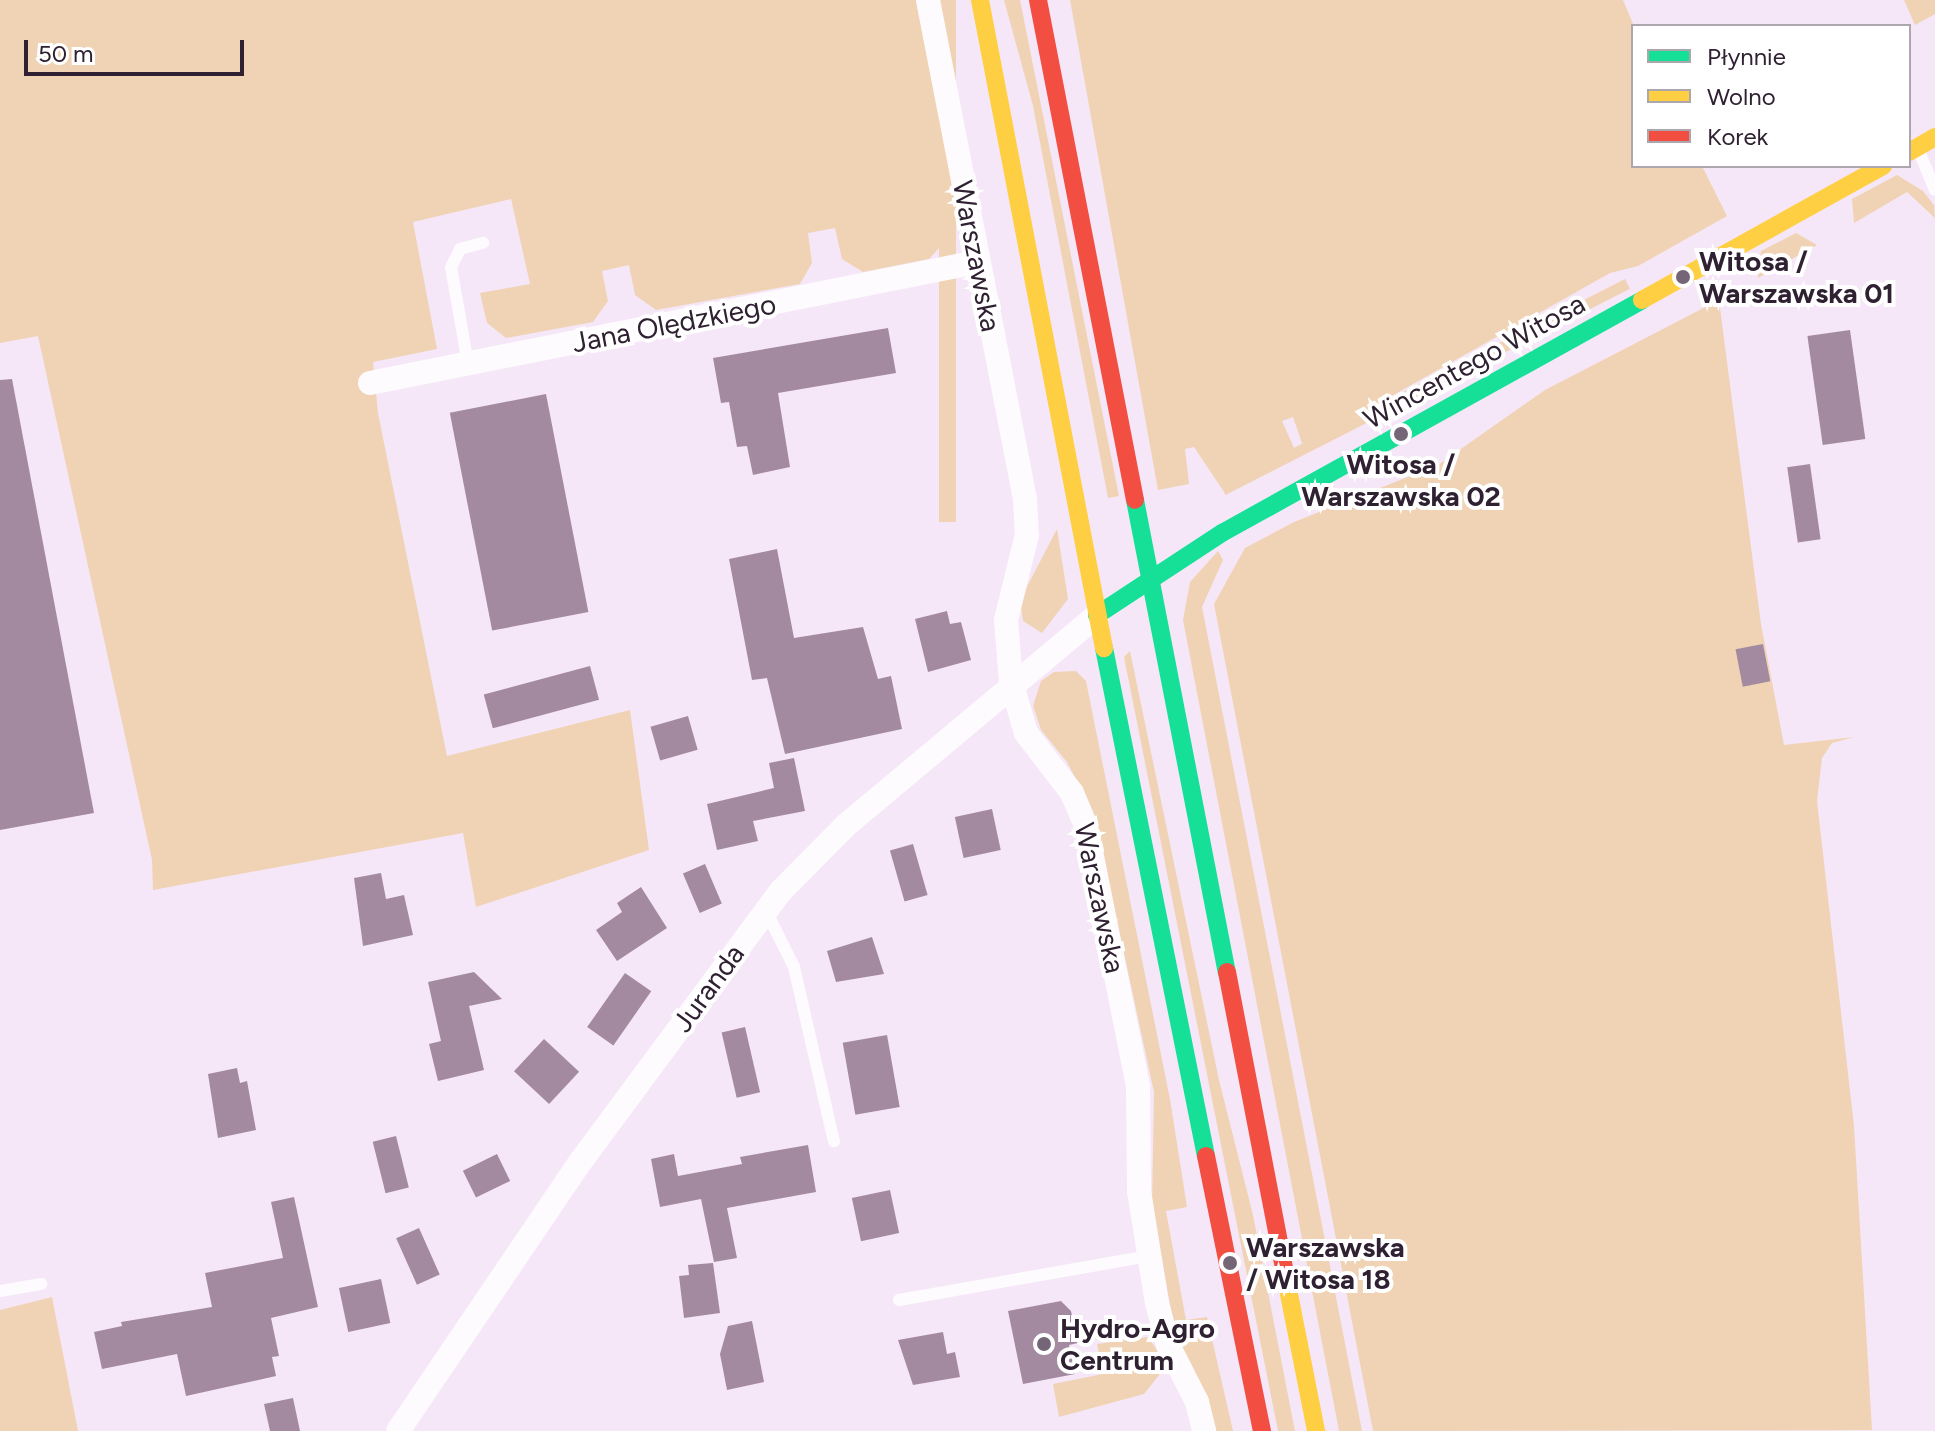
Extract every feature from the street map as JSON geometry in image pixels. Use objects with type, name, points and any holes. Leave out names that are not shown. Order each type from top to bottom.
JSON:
[{"type":"main road","name":"Warszawska","points":[[980,0],[1097,615],[1262,1431]]},
{"type":"main road","points":[[1038,0],[1316,1431]]},
{"type":"main road","points":[[1913,150],[1935,137]]},
{"type":"main road","name":"Wincentego Witosa","points":[[1097,615],[1152,576],[1879,168]]},
{"type":"street","name":"Warszawska","points":[[928,0],[1028,523],[1006,620],[1011,682],[1026,733],[1072,793],[1086,826],[1138,1087],[1139,1191],[1162,1326],[1204,1431]]},
{"type":"street","name":"Jana Olędzkiego","points":[[370,383],[977,262]]},
{"type":"street","name":"Juranda","points":[[398,1431],[581,1161],[766,911],[845,826],[1011,682],[1097,615]]},
{"type":"lane","points":[[1913,150],[1935,190]]},
{"type":"lane","points":[[468,364],[451,267],[460,249],[483,243]]},
{"type":"lane","points":[[766,911],[788,949],[801,990],[834,1141]]},
{"type":"lane","points":[[899,1300],[1149,1256]]},
{"type":"lane","points":[[0,1291],[41,1284]]},
{"type":"shaded area","points":[[0,0],[916,0],[956,206],[950,236],[929,259],[863,272],[842,259],[835,228],[808,233],[812,263],[800,284],[656,310],[635,295],[629,265],[602,271],[608,301],[593,322],[506,338],[487,323],[480,293],[530,284],[511,199],[413,222],[437,349],[373,362],[378,413],[447,756],[630,710],[649,850],[476,907],[463,833],[153,890],[152,860],[38,336],[0,343]]},
{"type":"shaded area","points":[[939,0],[956,0],[956,522],[939,522]]},
{"type":"shaded area","points":[[1004,0],[1020,0],[1119,496],[1108,498],[1033,106]]},
{"type":"shaded area","points":[[1070,0],[1623,0],[1633,24],[1631,168],[1703,168],[1727,216],[1638,266],[1610,273],[1303,446],[1293,417],[1282,421],[1295,450],[1222,489],[1194,447],[1185,449],[1189,484],[1158,490]]},
{"type":"shaded area","points":[[1904,0],[1935,0],[1935,14],[1915,25]]},
{"type":"shaded area","points":[[1897,175],[1923,191],[1934,205],[1935,218],[1907,192],[1854,223],[1852,199]]},
{"type":"shaded area","points":[[1796,233],[1817,245],[1758,278],[1761,251]]},
{"type":"shaded area","points":[[1625,279],[1630,289],[1225,495],[1220,485]]},
{"type":"shaded area","points":[[1719,300],[1761,624],[1784,745],[1854,737],[1832,743],[1822,758],[1817,801],[1854,1126],[1872,1430],[1373,1431],[1214,604],[1245,548],[1294,522],[1438,465],[1545,390]]},
{"type":"shaded area","points":[[1057,529],[1068,599],[1042,633],[1023,621],[1020,600]]},
{"type":"shaded area","points":[[1218,551],[1223,560],[1202,607],[1362,1431],[1339,1431],[1183,620],[1190,582]]},
{"type":"shaded area","points":[[1130,651],[1219,1080],[1253,1215],[1295,1431],[1278,1431],[1124,657]]},
{"type":"shaded area","points":[[1076,671],[1086,681],[1170,1099],[1187,1207],[1166,1211],[1186,1320],[1207,1317],[1233,1431],[1215,1431],[1174,1327],[1152,1204],[1154,1092],[1094,815],[1067,762],[1041,730],[1033,706],[1041,681],[1054,672]]},
{"type":"shaded area","points":[[52,1297],[78,1431],[0,1431],[0,1310]]},
{"type":"shaded area","points":[[1148,1337],[1167,1365],[1144,1394],[1059,1417],[1053,1384],[1103,1374],[1097,1344]]},
{"type":"building","points":[[888,328],[896,373],[778,393],[790,467],[753,475],[747,446],[737,447],[729,402],[721,403],[713,358]]},
{"type":"building","points":[[1850,330],[1865,439],[1823,445],[1807,336]]},
{"type":"building","points":[[12,379],[94,813],[0,830],[0,380]]},
{"type":"building","points":[[546,394],[588,612],[492,631],[450,413]]},
{"type":"building","points":[[1810,464],[1821,539],[1798,542],[1787,467]]},
{"type":"building","points":[[777,549],[794,638],[863,627],[878,679],[891,676],[902,729],[785,754],[767,678],[752,680],[729,559]]},
{"type":"building","points":[[947,611],[950,624],[961,622],[971,660],[928,672],[915,619]]},
{"type":"building","points":[[1763,644],[1770,681],[1743,687],[1736,649]]},
{"type":"building","points":[[590,666],[599,700],[493,728],[484,694]]},
{"type":"building","points":[[688,716],[698,750],[660,760],[651,727]]},
{"type":"building","points":[[794,758],[805,811],[753,821],[758,841],[717,850],[707,804],[774,788],[769,763]]},
{"type":"building","points":[[992,809],[1001,850],[964,858],[955,817]]},
{"type":"building","points":[[913,844],[928,895],[905,902],[890,851]]},
{"type":"building","points":[[705,864],[722,904],[700,913],[683,873]]},
{"type":"building","points":[[381,873],[386,899],[404,895],[413,935],[363,946],[354,878]]},
{"type":"building","points":[[641,887],[667,928],[617,961],[596,930],[622,912],[617,903]]},
{"type":"building","points":[[872,937],[884,974],[836,982],[827,951]]},
{"type":"building","points":[[474,972],[502,999],[469,1006],[484,1070],[438,1081],[429,1044],[441,1041],[428,982]]},
{"type":"building","points":[[625,973],[651,991],[613,1045],[587,1027]]},
{"type":"building","points":[[745,1027],[760,1092],[737,1098],[722,1032]]},
{"type":"building","points":[[887,1035],[900,1107],[855,1115],[843,1043]]},
{"type":"building","points":[[544,1039],[579,1072],[549,1104],[514,1071]]},
{"type":"building","points":[[237,1068],[240,1083],[247,1081],[256,1130],[218,1138],[208,1074]]},
{"type":"building","points":[[396,1136],[409,1187],[386,1193],[373,1142]]},
{"type":"building","points":[[808,1145],[816,1192],[727,1208],[737,1258],[714,1262],[701,1199],[660,1207],[651,1159],[674,1154],[678,1176],[742,1164],[740,1157]]},
{"type":"building","points":[[497,1154],[510,1181],[476,1198],[463,1171]]},
{"type":"building","points":[[890,1190],[899,1233],[861,1241],[852,1198]]},
{"type":"building","points":[[294,1197],[318,1307],[271,1318],[279,1356],[272,1357],[276,1376],[186,1396],[177,1354],[102,1369],[94,1332],[122,1326],[121,1322],[212,1307],[205,1273],[283,1258],[271,1202]]},
{"type":"building","points":[[419,1228],[440,1275],[417,1285],[396,1238]]},
{"type":"building","points":[[713,1263],[720,1313],[684,1318],[679,1276],[689,1275],[688,1265]]},
{"type":"building","points":[[381,1279],[390,1323],[348,1332],[339,1288]]},
{"type":"building","name":"Hydro-Agro Centrum","points":[[1061,1301],[1071,1311],[1078,1343],[1069,1345],[1075,1374],[1023,1384],[1008,1311]]},
{"type":"building","points":[[752,1321],[764,1382],[727,1390],[720,1354],[728,1326]]},
{"type":"building","points":[[943,1332],[947,1354],[955,1352],[960,1377],[913,1385],[898,1340]]},
{"type":"building","points":[[293,1398],[300,1431],[270,1431],[264,1404]]},
{"type":"traffic: fast","points":[[1097,615],[1222,533],[1642,300]]},
{"type":"traffic: fast","points":[[1135,500],[1227,972]]},
{"type":"traffic: fast","points":[[1104,648],[1206,1156]]},
{"type":"traffic: slow","points":[[980,0],[1104,648]]},
{"type":"traffic: slow","points":[[1911,151],[1935,137]]},
{"type":"traffic: slow","points":[[1642,300],[1879,168]]},
{"type":"traffic: slow","points":[[1285,1274],[1316,1431]]},
{"type":"traffic: jam","points":[[1038,0],[1135,500]]},
{"type":"traffic: jam","points":[[1227,972],[1285,1274]]},
{"type":"traffic: jam","points":[[1206,1156],[1262,1431]]},
{"type":"place","name":"Witosa / Warszawska 01","points":[[1683,277]]},
{"type":"place","name":"Witosa / Warszawska 02","points":[[1401,434]]},
{"type":"place","name":"Warszawska / Witosa 18","points":[[1230,1263]]},
{"type":"place","name":"Hydro-Agro Centrum","points":[[1044,1344]]}]
